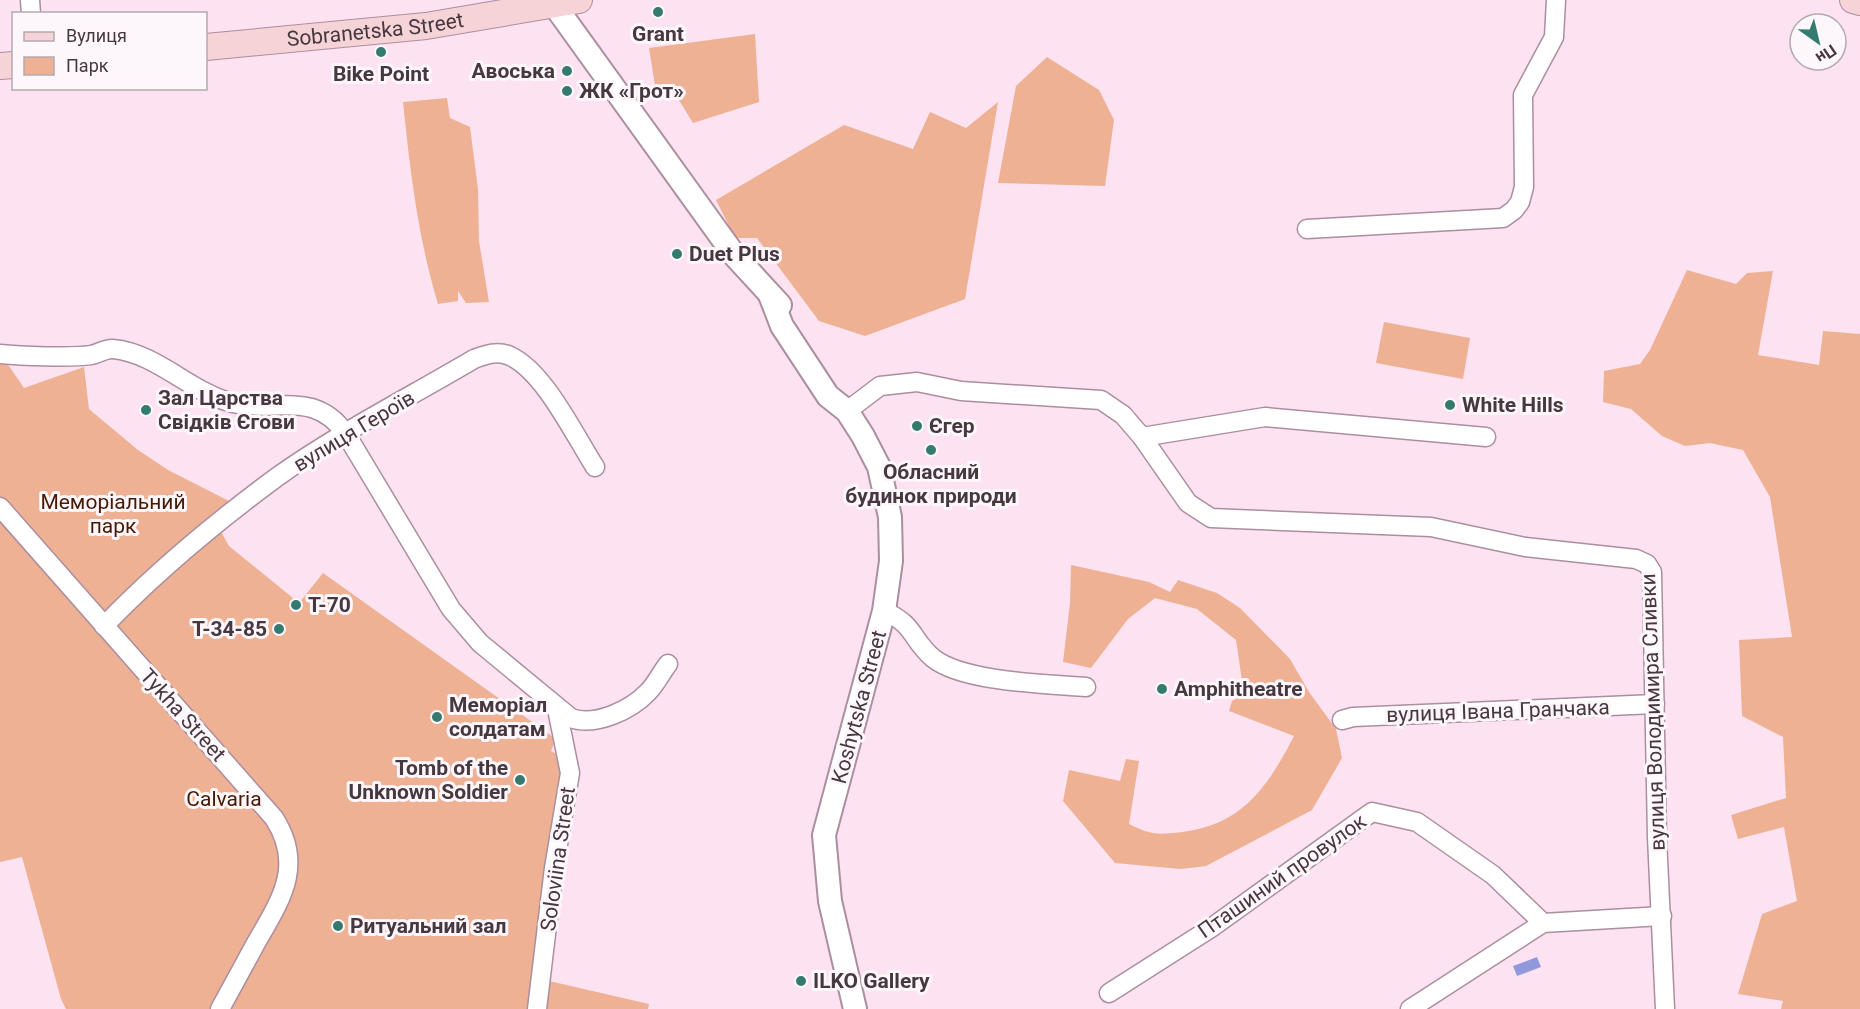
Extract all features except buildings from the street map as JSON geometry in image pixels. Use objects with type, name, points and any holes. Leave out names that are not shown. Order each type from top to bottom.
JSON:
[{"type":"main road","points":[[1853,0],[1860,2]]},
{"type":"main road","name":"Sobranetska Street","points":[[207,47],[426,26],[567,3]]},
{"type":"street","points":[[1307,229],[1503,218],[1515,210],[1524,187],[1522,94],[1554,37],[1556,0]]},
{"type":"street","name":"Koshytska Street","points":[[567,3],[735,256],[770,295],[795,318],[842,390],[847,411],[879,467],[886,489],[890,517],[891,561],[884,611],[824,836],[830,901],[855,1009]]},
{"type":"street","points":[[0,354],[91,355],[111,348],[148,361],[220,399],[250,405],[300,405],[317,409],[333,419],[346,434],[451,609],[480,643],[556,709],[582,723],[597,721],[640,699],[649,691],[668,664]]},
{"type":"street","name":"вулиця Героїв","points":[[104,626],[133,596],[214,526],[278,477],[474,359],[492,353],[509,355],[524,366],[553,398],[595,467]]},
{"type":"street","name":"вулиця Володимира Сливки","points":[[847,411],[880,386],[917,382],[961,391],[1101,400],[1123,415],[1142,437],[1188,503],[1211,518],[1431,527],[1525,547],[1636,559],[1647,564],[1652,572],[1657,837],[1665,1009]]},
{"type":"street","points":[[1142,437],[1265,417],[1486,437]]},
{"type":"street","name":"Tykha Street","points":[[0,507],[274,818],[284,834],[288,862],[282,899],[220,1009]]},
{"type":"street","points":[[884,611],[903,620],[933,658],[948,665],[1011,681],[1086,687]]},
{"type":"street","name":"вулиця Івана Гранчака","points":[[1342,720],[1353,717],[1655,704]]},
{"type":"street","name":"Soloviina Street","points":[[537,1009],[554,868],[570,773],[556,709]]},
{"type":"street","name":"Пташиний провулок","points":[[1109,993],[1211,928],[1372,813],[1417,822],[1493,875],[1543,923]]},
{"type":"street","points":[[1410,1009],[1543,923],[1662,916]]},
{"type":"green space","points":[[755,34],[759,102],[693,123],[671,87],[656,92],[649,48]]},
{"type":"green space","points":[[1047,57],[1099,90],[1114,120],[1105,186],[998,183],[1016,86]]},
{"type":"green space","points":[[447,98],[450,118],[470,127],[478,189],[479,241],[489,302],[466,303],[458,291],[458,301],[438,304],[425,254],[412,178],[403,102]]},
{"type":"green space","points":[[998,102],[965,299],[865,336],[819,321],[757,238],[735,238],[716,200],[844,125],[913,149],[930,112],[966,128]]},
{"type":"green space","points":[[1687,270],[1736,284],[1747,273],[1773,271],[1758,355],[1819,365],[1823,331],[1860,334],[1860,1009],[1781,1009],[1783,1001],[1738,994],[1762,914],[1797,901],[1784,827],[1738,839],[1731,815],[1786,798],[1783,737],[1742,716],[1739,640],[1792,637],[1770,497],[1743,450],[1710,443],[1685,446],[1662,436],[1631,409],[1603,402],[1604,371],[1640,364],[1650,350]]},
{"type":"green space","points":[[1384,322],[1470,338],[1463,379],[1376,363]]},
{"type":"green space","name":"Calvaria","points":[[0,360],[9,366],[24,388],[84,367],[89,409],[138,450],[168,470],[231,502],[214,519],[229,546],[299,603],[323,573],[556,739],[551,751],[564,758],[549,981],[649,1004],[648,1009],[66,1009],[61,999],[22,857],[0,862]]},
{"type":"green space","points":[[1071,565],[1149,582],[1170,592],[1178,580],[1217,593],[1240,608],[1290,659],[1309,692],[1336,729],[1342,758],[1312,810],[1206,866],[1181,869],[1115,863],[1063,801],[1069,770],[1120,781],[1126,759],[1139,761],[1129,824],[1155,833],[1182,832],[1222,821],[1251,800],[1274,771],[1294,736],[1229,711],[1232,701],[1244,694],[1236,640],[1197,609],[1155,598],[1128,619],[1091,668],[1063,662],[1070,603]]},
{"type":"water","points":[[1537,957],[1541,967],[1517,976],[1513,966]]},
{"type":"place","name":"Grant","points":[[658,12]]},
{"type":"place","name":"Bike Point","points":[[381,52]]},
{"type":"place","name":"Авоська","points":[[567,71]]},
{"type":"place","name":"ЖК «Грот»","points":[[567,91]]},
{"type":"place","name":"Duet Plus","points":[[677,254]]},
{"type":"place","name":"White Hills","points":[[1450,405]]},
{"type":"place","name":"Зал Царства Свідків Єгови","points":[[146,410]]},
{"type":"place","name":"Єгер","points":[[917,426]]},
{"type":"place","name":"Обласний будинок природи","points":[[931,450]]},
{"type":"place","name":"Т-70","points":[[296,605]]},
{"type":"place","name":"Т-34-85","points":[[279,629]]},
{"type":"place","name":"Amphitheatre","points":[[1162,689]]},
{"type":"place","name":"Меморіал солдатам","points":[[437,717]]},
{"type":"place","name":"Tomb of the Unknown Soldier","points":[[520,780]]},
{"type":"place","name":"Ритуальний зал","points":[[338,926]]},
{"type":"place","name":"ILKO Gallery","points":[[801,981]]},
{"type":"park label","name":"Меморіальний парк","points":[[113,514]]}]
